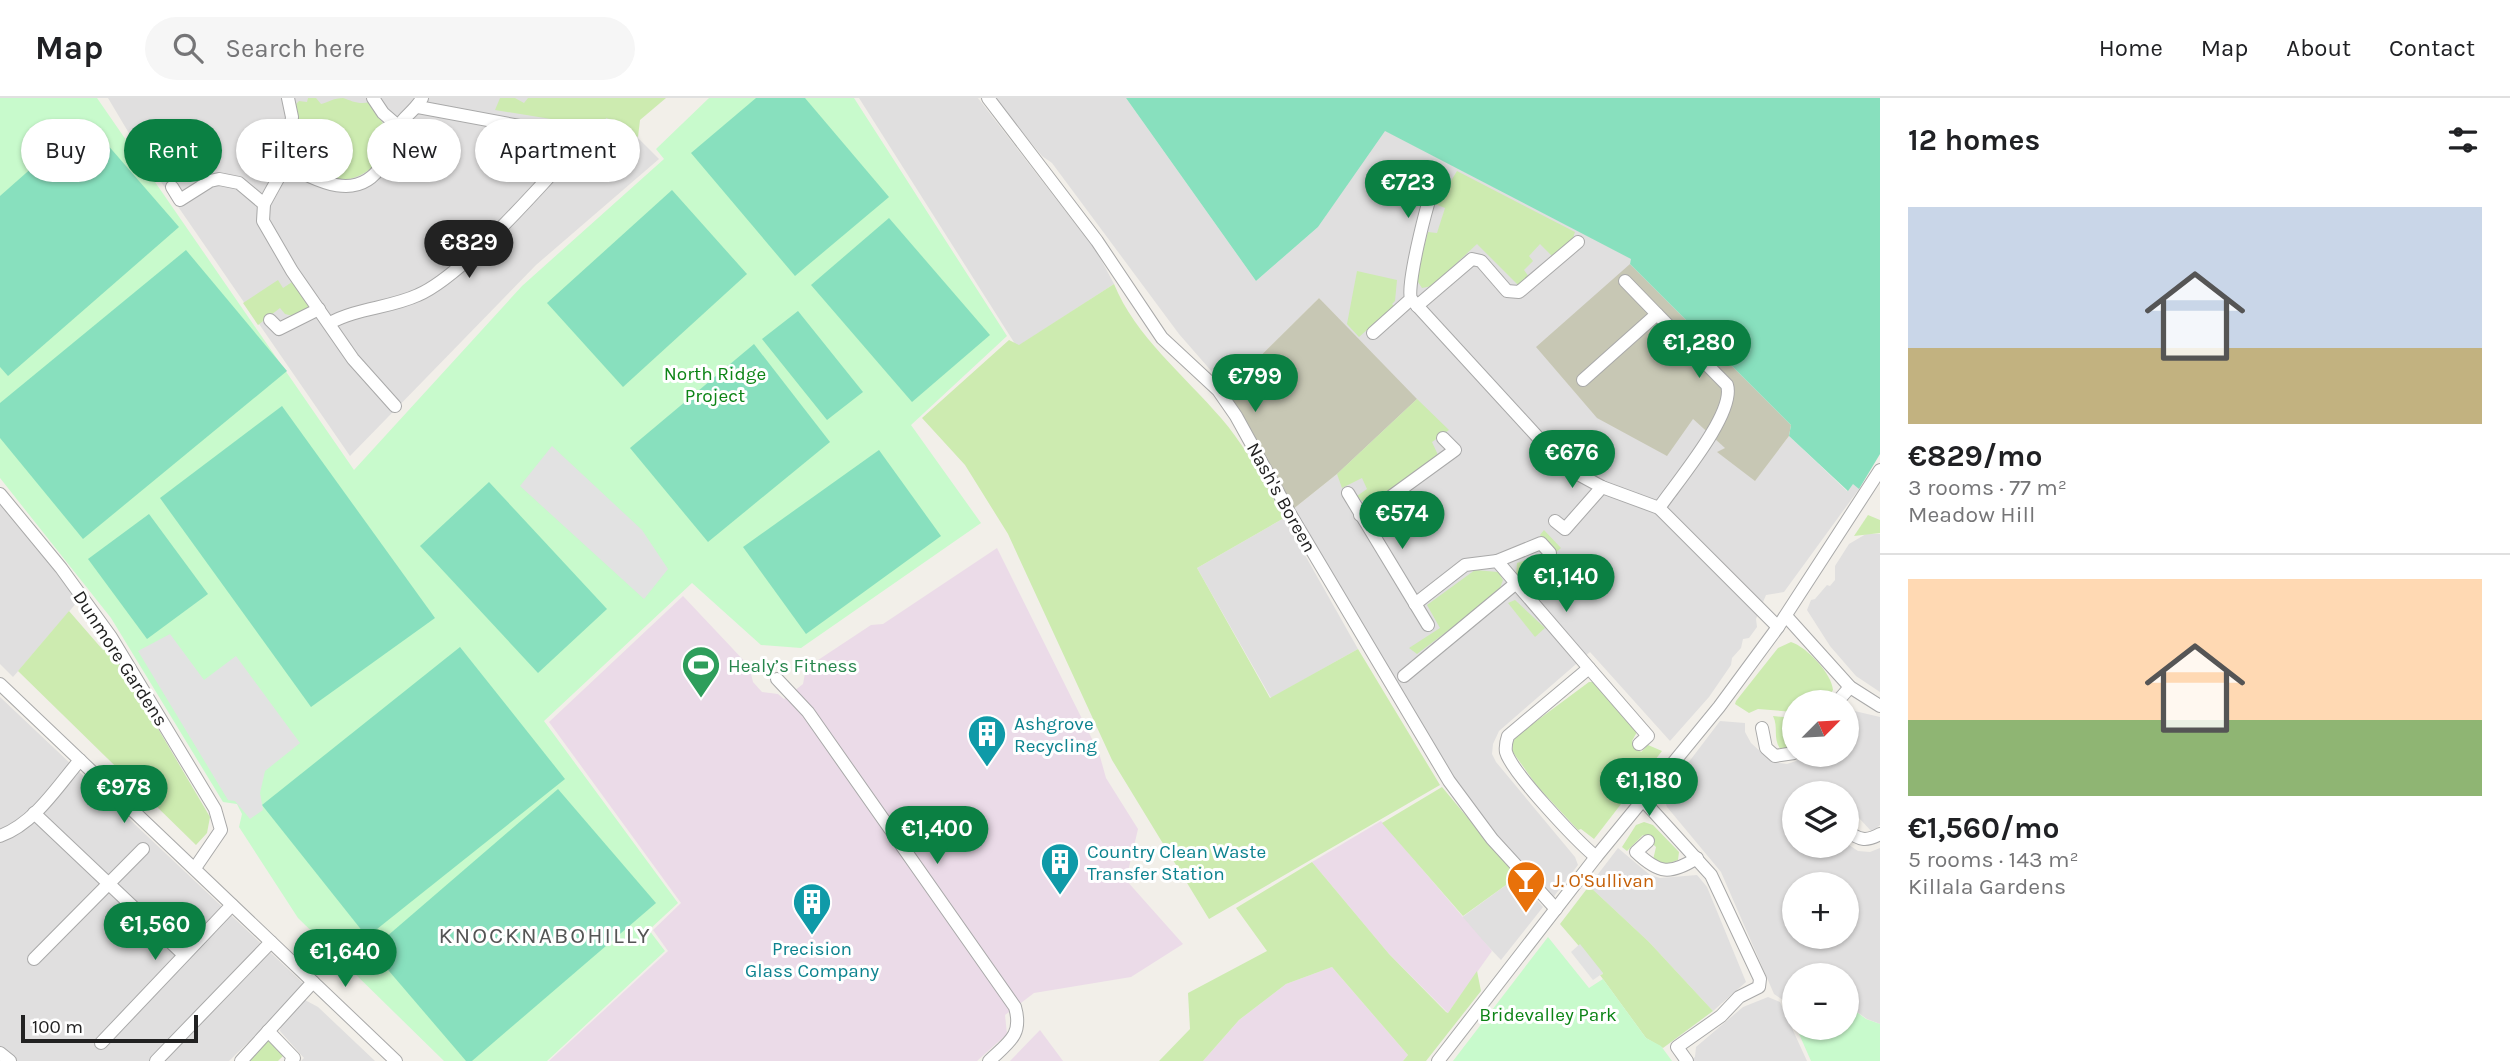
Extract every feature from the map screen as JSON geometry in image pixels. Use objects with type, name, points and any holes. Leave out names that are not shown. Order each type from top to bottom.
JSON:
[{"type":"street","points":[[288,98],[292,119]]},
{"type":"street","points":[[373,98],[390,119]]},
{"type":"street","name":"Nash's Boreen","points":[[988,98],[1097,242],[1162,338],[1218,390],[1236,416],[1289,513],[1449,781],[1492,839],[1556,909]]},
{"type":"street","points":[[405,119],[420,103],[493,119]]},
{"type":"street","points":[[1439,174],[1432,190],[1410,280],[1414,303],[1555,456],[1578,474],[1602,487],[1659,508],[1850,687],[1880,706]]},
{"type":"street","points":[[324,182],[330,185],[354,186],[367,177]]},
{"type":"street","points":[[172,187],[180,200],[214,179],[232,181],[264,204]]},
{"type":"street","points":[[276,182],[264,204],[262,214],[266,227],[356,363],[395,406]]},
{"type":"street","points":[[330,323],[407,300],[436,285],[542,182]]},
{"type":"street","points":[[1373,333],[1472,259],[1481,261],[1507,291],[1515,293],[1543,264],[1578,242]]},
{"type":"street","points":[[1625,281],[1724,382],[1729,392],[1721,418],[1659,508]]},
{"type":"street","points":[[270,320],[278,329],[319,309]]},
{"type":"street","points":[[1583,380],[1657,314]]},
{"type":"street","points":[[1611,355],[1620,365]]},
{"type":"street","points":[[1360,515],[1378,506],[1454,450],[1443,438]]},
{"type":"street","points":[[1438,1061],[1595,857],[1719,707],[1782,621],[1880,470]]},
{"type":"street","points":[[1555,521],[1565,529],[1602,487]]},
{"type":"street","points":[[1348,493],[1428,625]]},
{"type":"street","name":"Dunmore Gardens","points":[[0,494],[61,568],[111,637],[215,809],[221,830],[195,868]]},
{"type":"street","points":[[1415,604],[1465,565],[1497,561],[1541,543],[1550,553]]},
{"type":"street","points":[[1497,561],[1648,736],[1639,744]]},
{"type":"street","points":[[1404,676],[1515,584]]},
{"type":"street","points":[[1589,668],[1511,731],[1505,749],[1512,764],[1573,838],[1595,857]]},
{"type":"street","points":[[776,679],[808,712],[1016,1007],[1020,1024],[1013,1038],[989,1061]]},
{"type":"street","points":[[1,686],[396,1061]]},
{"type":"street","points":[[1762,728],[1766,748],[1775,756],[1782,755]]},
{"type":"street","points":[[0,836],[19,827],[34,814],[80,760]]},
{"type":"street","points":[[1642,799],[1697,858],[1723,896],[1760,984],[1755,990],[1738,997],[1721,1016],[1677,1047],[1687,1060]]},
{"type":"street","points":[[34,814],[184,955]]},
{"type":"street","points":[[1859,839],[1869,840],[1880,834]]},
{"type":"street","points":[[1648,841],[1636,852],[1657,869],[1667,870],[1697,858]]},
{"type":"street","points":[[34,959],[143,849]]},
{"type":"street","points":[[101,1043],[232,905]]},
{"type":"street","points":[[156,1061],[271,942]]},
{"type":"street","points":[[241,1061],[313,982]]},
{"type":"street","points":[[268,1031],[294,1058],[291,1061]]},
{"type":"street","points":[[0,1053],[10,1061]]},
{"type":"shaded area","points":[[108,98],[598,98],[619,119],[475,119],[475,182],[632,182],[536,265],[350,456],[161,182],[222,182],[222,119],[124,119],[124,125]]},
{"type":"shaded area","points":[[859,98],[978,98],[1097,252],[1114,284],[1017,347]]},
{"type":"shaded area","points":[[994,98],[1126,98],[1256,281],[1318,227],[1384,130],[1632,259],[1630,264],[1692,418],[1726,448],[1718,452],[1755,480],[1789,436],[1847,491],[1853,483],[1859,489],[1784,592],[1766,595],[1756,619],[1757,627],[1749,638],[1743,639],[1741,648],[1709,697],[1670,741],[1590,652],[1499,731],[1492,754],[1496,762],[1575,857],[1578,865],[1552,899],[1524,872],[1451,781],[1292,510],[1337,474],[1345,327],[1319,298],[1227,389],[1179,334],[1052,163],[1042,156]]},
{"type":"shaded area","points":[[640,140],[659,159],[640,175]]},
{"type":"shaded area","points":[[1630,264],[1791,425],[1789,436],[1755,481],[1717,452],[1725,448],[1693,419],[1667,456],[1597,418],[1536,347]]},
{"type":"shaded area","points":[[1319,298],[1417,399],[1337,474],[1292,510],[1227,389]]},
{"type":"shaded area","points":[[552,446],[642,530],[668,569],[644,599],[520,486]]},
{"type":"shaded area","points":[[0,500],[78,601],[13,677],[0,664]]},
{"type":"shaded area","points":[[1284,518],[1358,649],[1271,698],[1197,568]]},
{"type":"shaded area","points":[[1866,534],[1880,534],[1880,692],[1856,676],[1830,646],[1807,610],[1811,600],[1835,580],[1835,566],[1849,544]]},
{"type":"shaded area","points":[[997,548],[1099,753],[1106,778],[1138,829],[1126,880],[1183,944],[1131,977],[1034,993],[1005,1015],[1007,1034],[977,1061],[549,1061],[668,951],[653,930],[681,903],[549,722],[683,596],[749,666],[753,682],[762,692],[778,694],[784,699],[803,684],[806,668],[871,625],[883,624]]},
{"type":"shaded area","points":[[170,634],[204,680],[236,656],[300,743],[265,771],[260,793],[263,810],[250,819],[235,801],[228,800],[138,651]]},
{"type":"shaded area","points":[[0,697],[306,986],[229,1061],[0,1061]]},
{"type":"shaded area","points":[[1859,712],[1880,717],[1880,825],[1872,832],[1859,818],[1859,781],[1782,781],[1782,858],[1859,858],[1859,851],[1870,852],[1880,848],[1880,1024],[1859,1013],[1859,963],[1782,963],[1782,999],[1774,994],[1721,872],[1667,807],[1663,796],[1720,721],[1745,723],[1745,732],[1751,743],[1772,762],[1782,763],[1782,767],[1859,767]]},
{"type":"shaded area","points":[[1381,821],[1492,951],[1448,1013],[1389,954],[1312,862]]},
{"type":"shaded area","points":[[1618,848],[1650,875],[1660,878],[1697,875],[1707,887],[1746,982],[1713,1011],[1649,942],[1589,886]]},
{"type":"shaded area","points":[[1517,877],[1543,907],[1501,960],[1461,918]]},
{"type":"shaded area","points":[[1580,944],[1603,973],[1593,980],[1571,952]]},
{"type":"shaded area","points":[[1332,967],[1408,1055],[1403,1061],[1203,1061],[1239,1020],[1286,984]]},
{"type":"shaded area","points":[[1768,997],[1780,1002],[1782,1040],[1797,1040],[1807,1061],[1690,1061],[1695,1057],[1696,1047],[1743,1007]]},
{"type":"shaded area","points":[[305,1000],[318,1007],[375,1061],[301,1061],[304,1058],[280,1031],[281,1025]]},
{"type":"shaded area","points":[[1040,1030],[1063,1061],[1010,1061]]},
{"type":"green space","name":"North Ridge Project","points":[[0,98],[97,98],[124,137],[124,182],[155,182],[354,470],[522,286],[664,159],[656,149],[709,98],[854,98],[1007,336],[911,425],[981,523],[801,648],[761,645],[692,583],[544,721],[678,903],[649,930],[665,951],[547,1061],[444,1061],[298,918],[239,827],[242,814],[237,804],[223,802],[111,618],[0,478]]},
{"type":"green space","points":[[308,98],[316,98],[321,104],[343,98],[359,103],[370,102],[380,119],[367,119],[367,171],[353,178],[353,119],[297,119],[296,104],[299,101],[307,102]]},
{"type":"green space","points":[[500,98],[515,98],[524,103],[528,98],[666,98],[640,120],[551,119],[495,110]]},
{"type":"green space","points":[[756,98],[805,98],[889,197],[795,276],[691,153]]},
{"type":"green space","points":[[1126,98],[1880,98],[1880,454],[1859,489],[1853,484],[1848,491],[1789,436],[1791,425],[1630,264],[1631,259],[1385,131],[1318,227],[1256,281]]},
{"type":"green space","points":[[110,148],[124,164],[124,182],[140,182],[179,227],[8,376],[0,367],[0,196],[21,177],[21,182],[110,182]]},
{"type":"green space","points":[[1457,171],[1575,232],[1572,241],[1553,257],[1540,244],[1529,256],[1533,261],[1524,270],[1529,277],[1518,285],[1477,244],[1432,286],[1422,288],[1416,279],[1428,232],[1437,233],[1445,208],[1435,204],[1438,188],[1446,189]]},
{"type":"green space","points":[[672,190],[747,274],[623,387],[547,303]]},
{"type":"green space","points":[[889,218],[990,335],[912,402],[811,285]]},
{"type":"green space","points":[[186,250],[287,371],[83,539],[0,438],[0,403]]},
{"type":"green space","points":[[1357,271],[1397,280],[1395,301],[1392,304],[1394,306],[1359,337],[1347,324]]},
{"type":"green space","points":[[278,280],[283,288],[292,282],[310,308],[297,317],[285,314],[280,308],[258,325],[243,303]]},
{"type":"green space","points":[[1114,284],[1123,303],[1148,338],[1221,418],[1239,442],[1284,518],[1197,568],[1270,698],[1358,649],[1440,785],[1209,919],[1112,760],[1008,534],[965,465],[922,418],[1009,340],[1019,345]]},
{"type":"green space","points":[[798,311],[863,392],[827,420],[762,339]]},
{"type":"green space","points":[[754,344],[830,442],[708,542],[630,448]]},
{"type":"green space","points":[[1417,399],[1449,430],[1432,442],[1438,455],[1375,502],[1362,501],[1357,496],[1367,489],[1362,478],[1342,488],[1337,474]]},
{"type":"green space","points":[[282,406],[435,618],[311,707],[160,498]]},
{"type":"green space","points":[[879,450],[941,536],[806,634],[743,547]]},
{"type":"green space","points":[[489,482],[607,609],[538,673],[420,546]]},
{"type":"green space","points":[[149,514],[208,594],[147,639],[88,559]]},
{"type":"green space","points":[[1868,515],[1880,520],[1880,533],[1854,536]]},
{"type":"green space","points":[[1544,530],[1561,548],[1524,581],[1516,577],[1517,563],[1552,552],[1540,535]]},
{"type":"green space","points":[[1475,570],[1498,572],[1503,580],[1498,593],[1417,654],[1409,648],[1440,628],[1427,605]]},
{"type":"green space","points":[[1515,600],[1545,628],[1535,637],[1508,603]]},
{"type":"green space","points":[[69,611],[103,650],[113,652],[210,817],[207,833],[196,845],[18,671]]},
{"type":"green space","points":[[1791,642],[1811,655],[1828,676],[1833,690],[1782,690],[1782,711],[1758,709],[1749,713],[1735,704],[1736,701],[1778,648]]},
{"type":"green space","points":[[460,647],[565,779],[367,937],[262,805]]},
{"type":"green space","points":[[1589,682],[1593,682],[1637,732],[1632,741],[1641,752],[1648,745],[1662,751],[1594,839],[1581,829],[1578,830],[1537,786],[1512,751],[1513,741],[1519,734]]},
{"type":"green space","points":[[1773,716],[1782,717],[1781,750],[1776,737]]},
{"type":"green space","points":[[1442,787],[1517,877],[1463,916],[1382,823]]},
{"type":"green space","points":[[558,789],[656,903],[472,1061],[466,1061],[371,950]]},
{"type":"green space","points":[[1644,822],[1653,825],[1679,852],[1678,860],[1664,865],[1653,860],[1656,847],[1643,835],[1627,851],[1622,847],[1636,825]]},
{"type":"green space","points":[[1312,862],[1389,954],[1446,1012],[1448,1013],[1477,971],[1481,991],[1426,1061],[1403,1061],[1408,1055],[1332,967],[1286,984],[1239,1020],[1203,1061],[1159,1061],[1190,1029],[1188,993],[1267,951],[1236,908]]},
{"type":"green space","points":[[1589,886],[1649,942],[1713,1011],[1663,1048],[1646,1038],[1600,975],[1603,974],[1560,924]]},
{"type":"green space","name":"Bridevalley Park","points":[[1548,937],[1589,988],[1603,979],[1646,1038],[1661,1046],[1672,1061],[1453,1061]]},
{"type":"green space","points":[[1859,1014],[1880,1024],[1880,1061],[1811,1061],[1802,1040],[1859,1040]]},
{"type":"green space","points":[[268,1040],[274,1041],[284,1055],[278,1061],[248,1061]]},
{"type":"place","name":"Healy’s Fitness","points":[[701,699]]},
{"type":"place","name":"Ashgrove Recycling","points":[[987,768]]},
{"type":"place","name":"Country Clean Waste Transfer Station","points":[[1060,896]]},
{"type":"place","name":"J. O'Sullivan","points":[[1526,914]]},
{"type":"place","name":"Precision Glass Company","points":[[812,936]]},
{"type":"district","name":"KNOCKNABOHILLY","points":[[545,935]]}]
